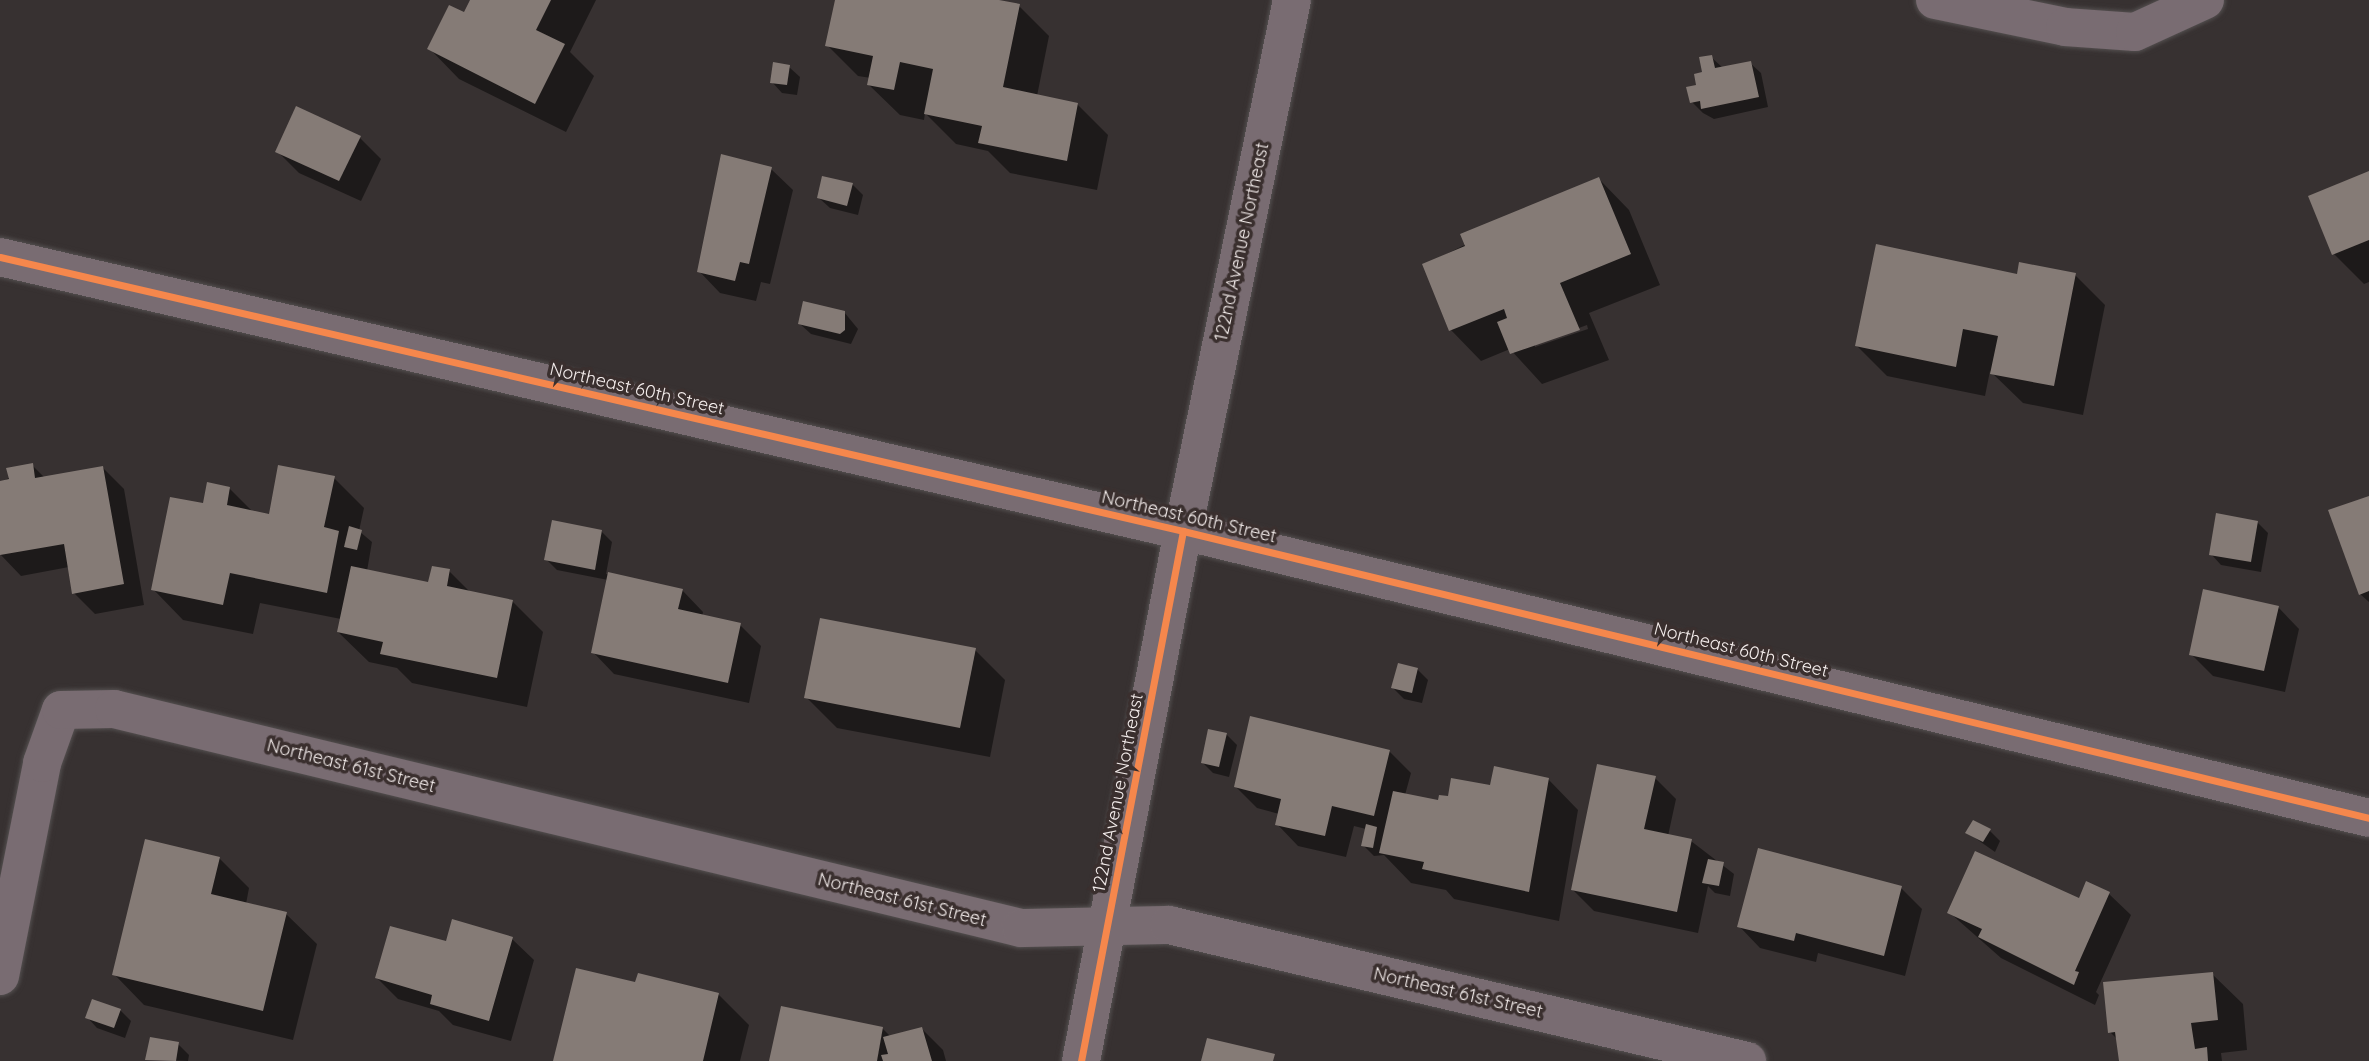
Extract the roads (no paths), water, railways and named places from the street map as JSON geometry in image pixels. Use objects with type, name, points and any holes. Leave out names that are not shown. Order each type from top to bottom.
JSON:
[{"type":"street","name":"122nd Avenue Northeast","points":[[1080,1061],[1108,929],[1182,531],[1292,0]]},
{"type":"street","points":[[1935,0],[2065,27],[2135,33],[2205,0]]},
{"type":"street","name":"Northeast 60th Street","points":[[0,257],[1182,531],[2369,818]]},
{"type":"street","name":"Northeast 61st Street","points":[[0,976],[42,763],[61,710],[114,709],[1021,928],[1108,929],[1169,925],[1747,1061]]}]
